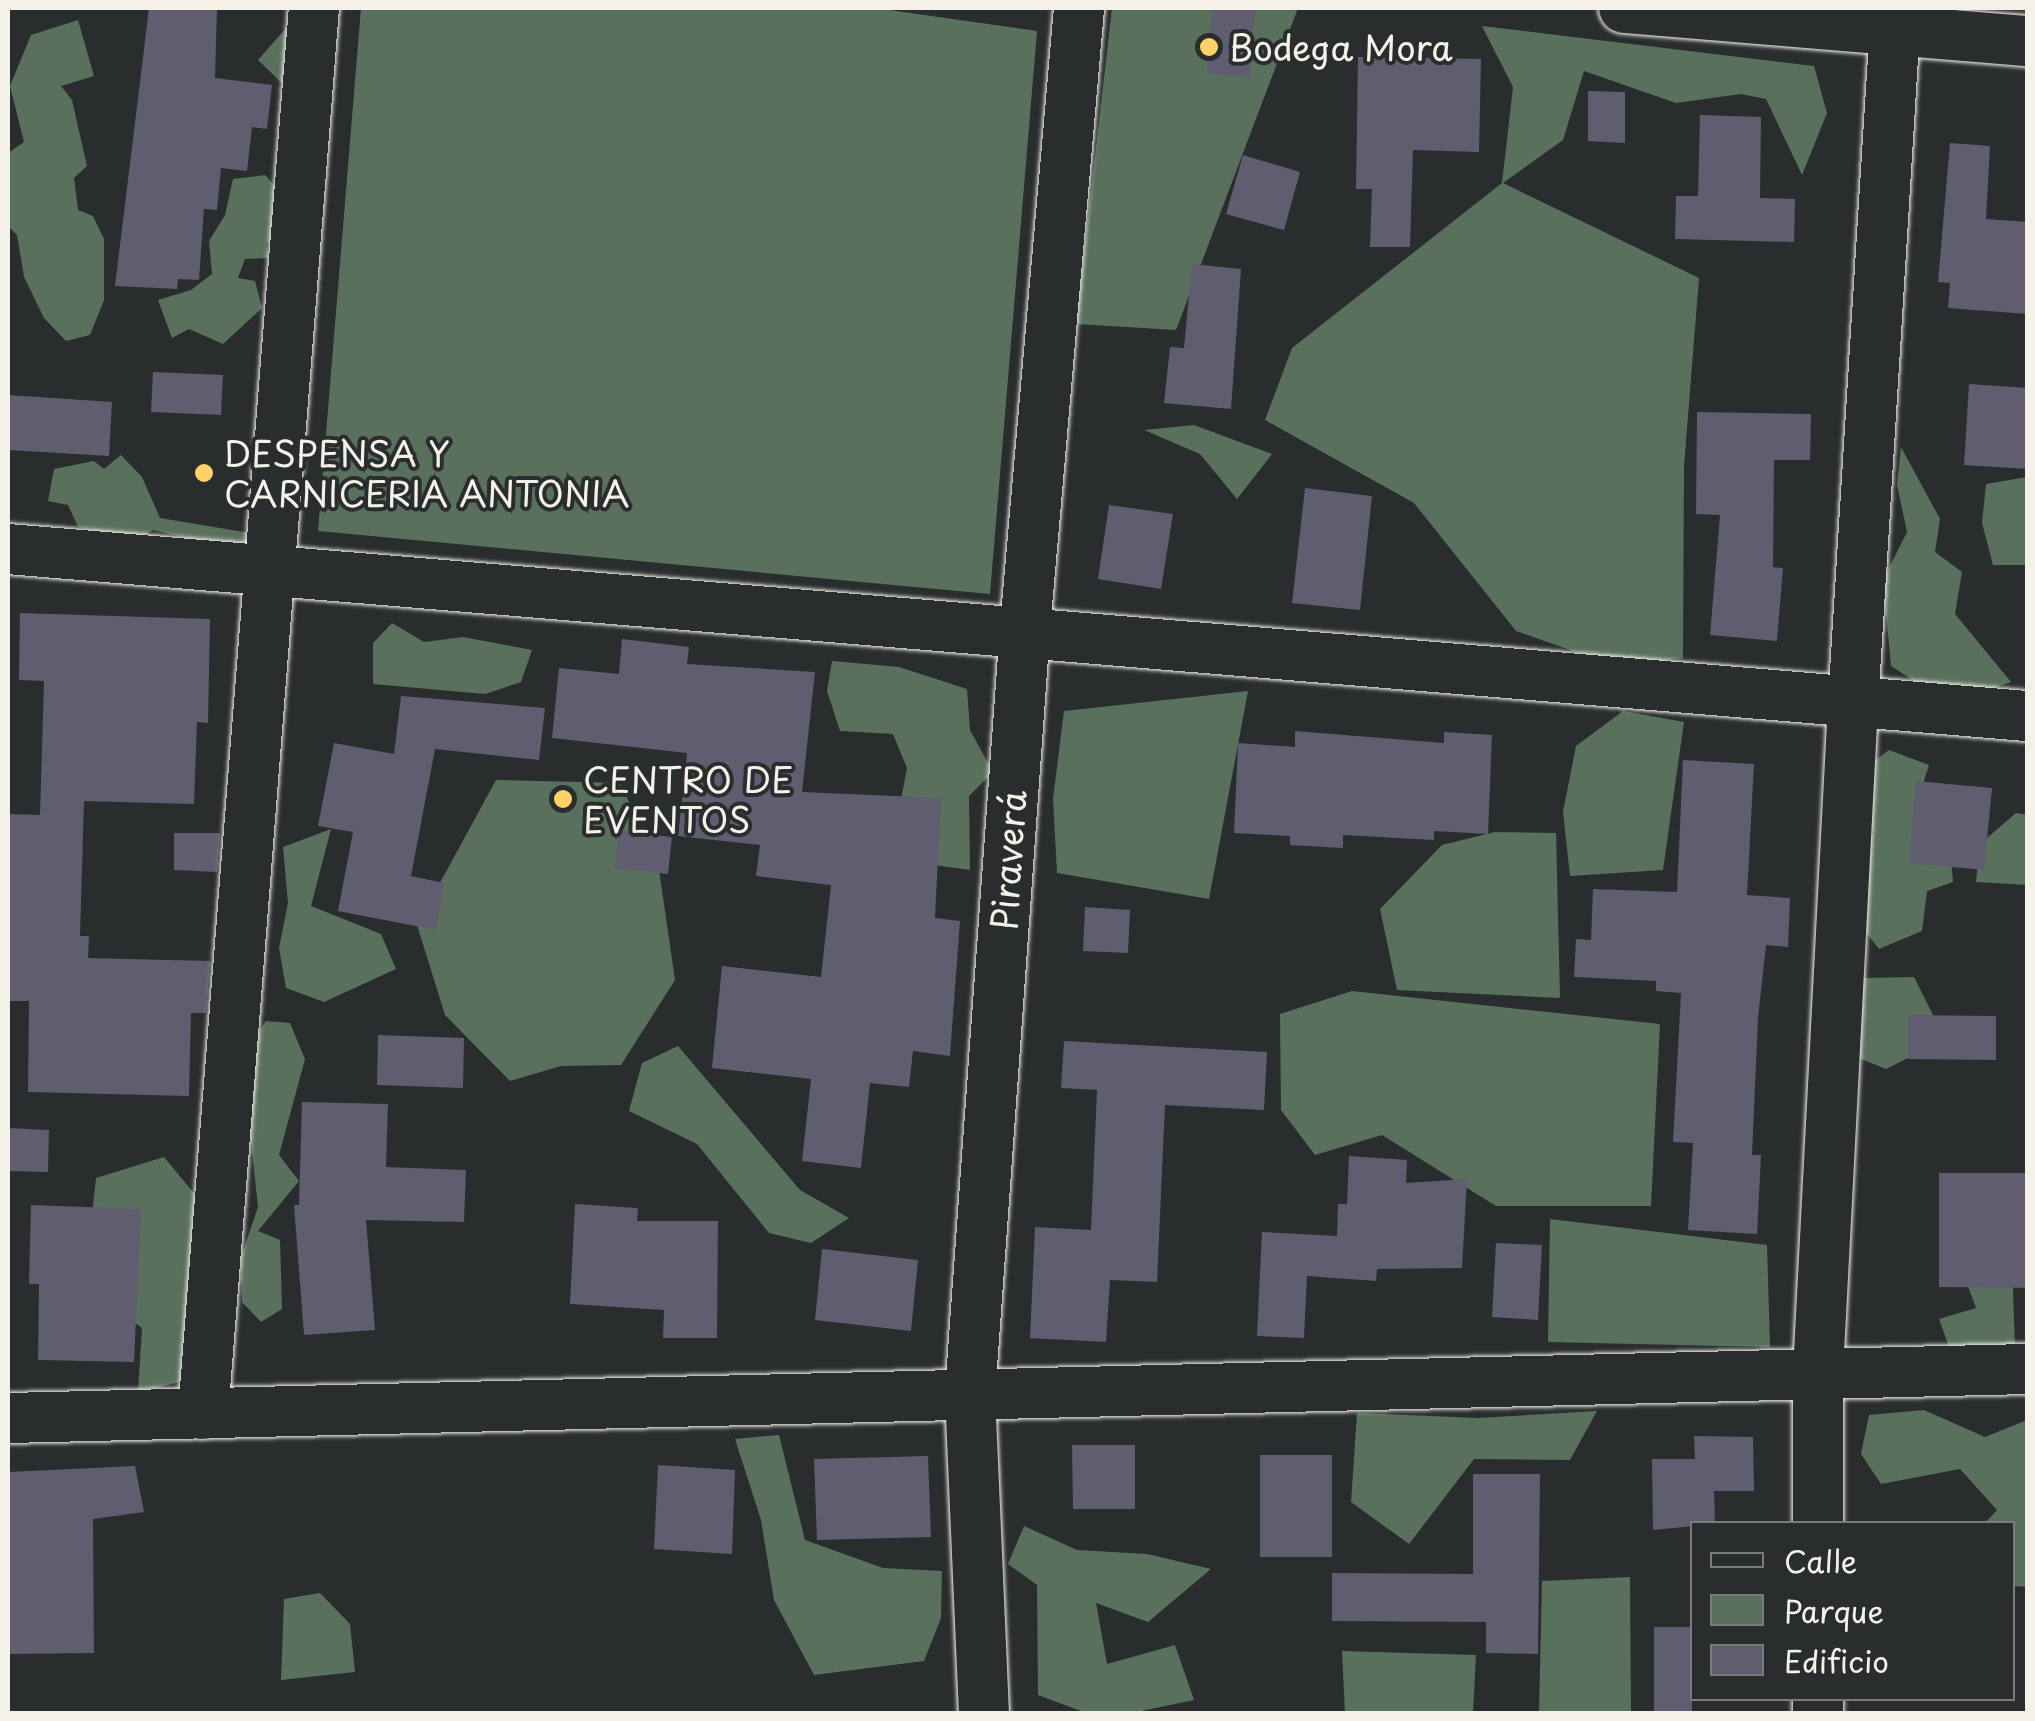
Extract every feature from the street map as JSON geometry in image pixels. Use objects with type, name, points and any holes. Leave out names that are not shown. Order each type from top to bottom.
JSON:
[{"type":"street","points":[[204,1414],[314,8]]},
{"type":"street","name":"Piraverá","points":[[984,1714],[970,1394],[1025,628],[1079,8]]},
{"type":"street","points":[[1624,8],[1896,19],[2028,41]]},
{"type":"street","points":[[1818,1521],[1818,1372],[1852,704],[1896,19]]},
{"type":"street","points":[[8,549],[1025,628],[1852,704],[2028,716]]},
{"type":"street","points":[[8,1418],[2028,1369]]},
{"type":"green space","points":[[361,8],[875,8],[1037,31],[990,594],[318,531]]},
{"type":"green space","points":[[1112,8],[1298,8],[1176,330],[1076,324]]},
{"type":"green space","points":[[78,20],[94,76],[61,86],[72,100],[87,166],[74,178],[78,210],[93,216],[104,239],[104,300],[90,335],[66,341],[44,318],[24,277],[17,235],[8,226],[8,153],[24,142],[10,86],[31,35]]},
{"type":"green space","points":[[1482,26],[1814,66],[1827,113],[1802,175],[1766,99],[1741,94],[1676,103],[1584,71],[1563,140],[1503,183],[1699,278],[1684,466],[1683,658],[1648,662],[1579,653],[1516,631],[1414,503],[1265,420],[1292,348],[1502,183],[1513,87]]},
{"type":"green space","points":[[287,27],[304,29],[289,90],[258,60]]},
{"type":"green space","points":[[265,175],[287,200],[286,234],[266,243],[269,258],[245,259],[238,278],[255,281],[262,308],[223,344],[189,329],[172,338],[158,300],[191,290],[212,274],[209,241],[225,215],[233,179]]},
{"type":"green space","points":[[1194,425],[1272,454],[1237,499],[1200,454],[1144,430]]},
{"type":"green space","points":[[1901,447],[1940,519],[1935,552],[1962,572],[1955,614],[2011,682],[1974,695],[1928,690],[1891,666],[1883,580],[1907,532],[1897,485]]},
{"type":"green space","points":[[121,455],[142,477],[160,518],[250,533],[252,554],[153,530],[138,539],[78,527],[68,505],[48,501],[54,469],[94,461],[104,469]]},
{"type":"green space","points":[[2027,477],[2027,565],[1993,565],[1982,523],[1986,484]]},
{"type":"green space","points":[[392,623],[424,642],[463,637],[532,650],[521,682],[485,694],[373,684],[373,643]]},
{"type":"green space","points":[[832,661],[899,667],[967,689],[970,730],[993,772],[969,796],[970,870],[890,859],[907,768],[893,734],[840,731],[827,691]]},
{"type":"green space","points":[[1248,691],[1209,899],[1057,873],[1053,799],[1064,711]]},
{"type":"green space","points":[[1623,711],[1684,722],[1663,870],[1570,876],[1563,812],[1576,746]]},
{"type":"green space","points":[[1889,750],[1929,765],[1915,808],[1949,835],[1953,882],[1927,891],[1922,931],[1879,949],[1847,908],[1859,850],[1874,833],[1862,811],[1862,770]]},
{"type":"green space","points":[[496,780],[620,783],[658,863],[675,980],[621,1065],[561,1066],[510,1081],[445,1015],[417,925]]},
{"type":"green space","points":[[2016,813],[2027,815],[2027,885],[1976,882],[1980,844]]},
{"type":"green space","points":[[331,829],[311,906],[381,934],[396,969],[324,1002],[286,988],[279,948],[288,903],[283,847]]},
{"type":"green space","points":[[1495,832],[1556,833],[1560,998],[1397,990],[1380,909],[1442,845]]},
{"type":"green space","points":[[1914,977],[1933,1015],[1922,1051],[1886,1069],[1854,1056],[1862,978]]},
{"type":"green space","points":[[1352,991],[1660,1024],[1651,1206],[1496,1206],[1382,1135],[1315,1155],[1281,1110],[1280,1014]]},
{"type":"green space","points":[[266,1021],[290,1023],[305,1059],[279,1155],[299,1181],[258,1231],[280,1240],[282,1309],[261,1322],[242,1302],[241,1257],[258,1207],[242,1056]]},
{"type":"green space","points":[[678,1046],[800,1190],[849,1218],[811,1243],[769,1233],[697,1144],[629,1111],[642,1063]]},
{"type":"green space","points":[[164,1157],[207,1209],[193,1379],[138,1392],[142,1328],[99,1297],[90,1233],[96,1178]]},
{"type":"green space","points":[[1550,1219],[1767,1245],[1770,1347],[1548,1342]]},
{"type":"green space","points":[[2012,1260],[2015,1348],[1949,1347],[1939,1319],[1976,1308],[1959,1262]]},
{"type":"green space","points":[[1924,1410],[1985,1437],[2027,1420],[2027,1587],[2015,1586],[2015,1521],[1987,1521],[1997,1510],[1960,1469],[1881,1484],[1861,1454],[1869,1415]]},
{"type":"green space","points":[[1597,1411],[1570,1460],[1474,1459],[1409,1544],[1351,1502],[1357,1413],[1478,1418]]},
{"type":"green space","points":[[779,1435],[805,1540],[883,1568],[942,1571],[941,1618],[924,1661],[814,1675],[774,1600],[761,1520],[735,1439]]},
{"type":"green space","points":[[1024,1526],[1077,1550],[1147,1554],[1211,1569],[1148,1622],[1096,1603],[1107,1664],[1175,1645],[1194,1700],[1132,1713],[1089,1714],[1038,1695],[1037,1585],[1008,1564]]},
{"type":"green space","points":[[1630,1577],[1631,1713],[1539,1713],[1542,1581]]},
{"type":"green space","points":[[320,1593],[350,1624],[355,1672],[281,1680],[284,1599]]},
{"type":"green space","points":[[1342,1651],[1476,1655],[1473,1713],[1345,1713]]},
{"type":"building","points":[[149,8],[217,8],[215,78],[272,85],[267,129],[252,127],[247,171],[221,168],[217,210],[204,209],[199,280],[178,279],[177,289],[115,286]]},
{"type":"building","points":[[1212,8],[1255,8],[1250,77],[1207,74]]},
{"type":"building","points":[[1358,57],[1481,59],[1479,152],[1413,150],[1410,247],[1370,247],[1372,189],[1356,189]]},
{"type":"building","points":[[1588,91],[1625,92],[1625,143],[1588,141]]},
{"type":"building","points":[[1700,115],[1761,117],[1760,198],[1795,199],[1794,242],[1675,239],[1676,196],[1698,196]]},
{"type":"building","points":[[1950,143],[1990,146],[1986,219],[2028,222],[2028,314],[1948,308],[1950,283],[1938,282]]},
{"type":"building","points":[[1243,155],[1300,172],[1284,230],[1226,214]]},
{"type":"building","points":[[1192,264],[1241,269],[1231,409],[1164,403],[1170,347],[1184,348]]},
{"type":"building","points":[[153,372],[223,375],[221,415],[151,412]]},
{"type":"building","points":[[1969,384],[2028,388],[2028,469],[1964,465]]},
{"type":"building","points":[[8,395],[112,402],[109,456],[8,450]]},
{"type":"building","points":[[1697,412],[1811,414],[1810,460],[1774,460],[1773,567],[1783,568],[1777,641],[1710,635],[1720,515],[1696,514]]},
{"type":"building","points":[[1305,488],[1372,496],[1360,610],[1292,603]]},
{"type":"building","points":[[1109,505],[1173,514],[1161,589],[1098,579]]},
{"type":"building","points":[[20,613],[210,619],[208,723],[197,722],[194,804],[84,801],[80,936],[89,936],[88,958],[210,961],[206,1013],[191,1013],[189,1096],[28,1092],[29,1001],[8,1001],[8,814],[40,815],[44,681],[19,680]]},
{"type":"building","points":[[622,639],[689,647],[687,664],[815,672],[802,792],[941,798],[935,918],[960,921],[950,1056],[913,1051],[909,1087],[870,1083],[861,1168],[802,1161],[811,1079],[712,1068],[722,966],[821,977],[831,885],[756,876],[760,845],[678,836],[687,753],[552,738],[559,668],[619,674]]},
{"type":"building","points":[[401,696],[545,708],[539,760],[435,749],[411,876],[444,883],[436,930],[338,911],[353,832],[318,826],[334,743],[394,754]]},
{"type":"building","points":[[1295,731],[1444,743],[1444,732],[1492,735],[1488,834],[1434,831],[1434,840],[1343,835],[1343,848],[1290,845],[1290,836],[1234,833],[1238,743],[1295,747]]},
{"type":"building","points":[[1683,760],[1754,764],[1747,895],[1790,898],[1788,947],[1766,945],[1758,1018],[1752,1155],[1761,1155],[1757,1234],[1688,1230],[1693,1143],[1673,1142],[1681,993],[1656,991],[1656,981],[1574,977],[1576,939],[1591,940],[1593,889],[1677,892]]},
{"type":"building","points":[[1916,781],[1992,788],[1984,870],[1909,863]]},
{"type":"building","points":[[619,831],[672,837],[668,874],[615,868]]},
{"type":"building","points":[[174,833],[220,833],[217,872],[174,870]]},
{"type":"building","points":[[1085,907],[1130,910],[1128,953],[1083,951]]},
{"type":"building","points":[[1908,1015],[1996,1016],[1996,1060],[1908,1059]]},
{"type":"building","points":[[378,1035],[464,1038],[463,1088],[377,1085]]},
{"type":"building","points":[[1064,1041],[1267,1052],[1264,1110],[1165,1105],[1157,1282],[1110,1280],[1106,1342],[1030,1338],[1035,1227],[1091,1230],[1097,1090],[1061,1088]]},
{"type":"building","points":[[302,1102],[388,1104],[386,1167],[466,1170],[464,1222],[366,1220],[375,1330],[304,1335],[294,1205],[299,1205]]},
{"type":"building","points":[[8,1128],[49,1130],[48,1172],[8,1171]]},
{"type":"building","points":[[1349,1156],[1407,1160],[1406,1183],[1467,1179],[1462,1268],[1377,1269],[1376,1281],[1307,1276],[1304,1338],[1257,1336],[1262,1232],[1337,1236],[1338,1204],[1347,1204]]},
{"type":"building","points":[[1939,1173],[2028,1173],[2028,1288],[1939,1287]]},
{"type":"building","points":[[575,1204],[638,1208],[637,1221],[718,1221],[717,1338],[663,1338],[664,1310],[570,1304]]},
{"type":"building","points":[[31,1205],[141,1209],[134,1362],[38,1360],[39,1284],[29,1284]]},
{"type":"building","points":[[1496,1243],[1542,1245],[1538,1320],[1492,1317]]},
{"type":"building","points":[[822,1249],[918,1260],[911,1331],[815,1320]]},
{"type":"building","points":[[1694,1436],[1753,1437],[1754,1491],[1714,1491],[1715,1521],[1690,1521],[1690,1526],[1653,1530],[1652,1459],[1695,1459]]},
{"type":"building","points":[[1072,1445],[1135,1445],[1135,1509],[1073,1509]]},
{"type":"building","points":[[1260,1455],[1332,1455],[1332,1557],[1260,1557]]},
{"type":"building","points":[[928,1456],[931,1537],[817,1540],[814,1459]]},
{"type":"building","points":[[658,1465],[735,1470],[732,1554],[654,1549]]},
{"type":"building","points":[[135,1466],[144,1512],[93,1519],[94,1653],[8,1654],[8,1472]]},
{"type":"building","points":[[1473,1474],[1540,1474],[1538,1654],[1486,1653],[1486,1622],[1332,1621],[1332,1573],[1473,1574]]},
{"type":"building","points":[[1654,1627],[1690,1627],[1692,1714],[1654,1714]]},
{"type":"place","name":"Bodega Mora","points":[[1209,47]]},
{"type":"place","name":"DESPENSA Y CARNICERIA ANTONIA","points":[[204,473]]},
{"type":"place","name":"CENTRO DE EVENTOS","points":[[563,799]]}]
